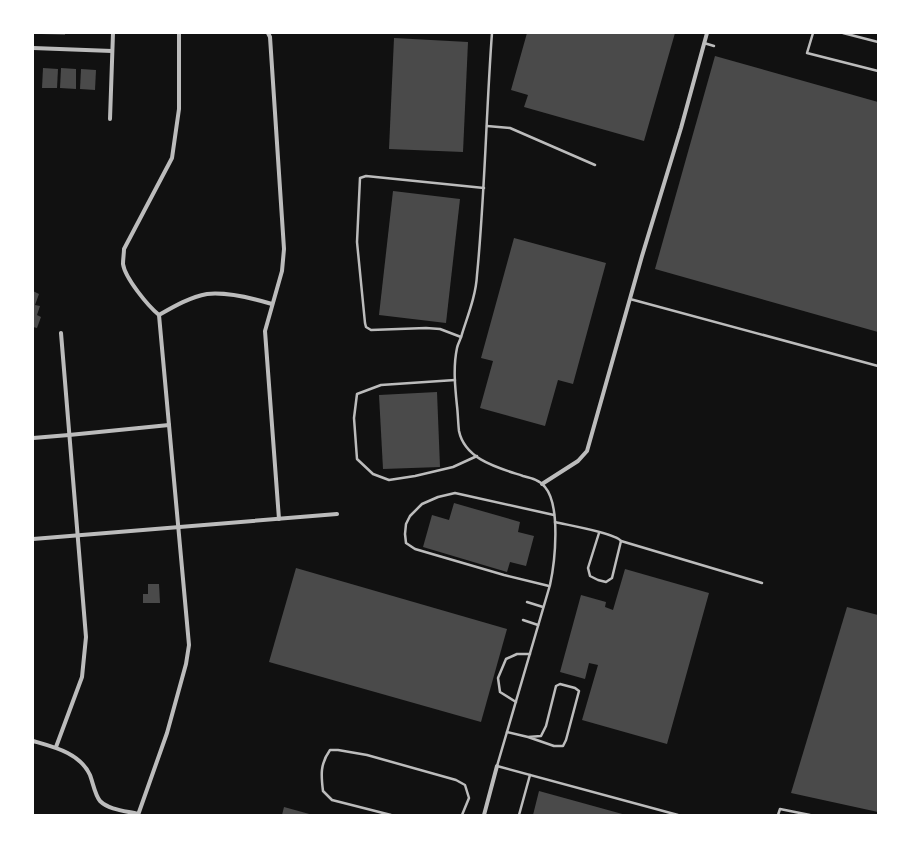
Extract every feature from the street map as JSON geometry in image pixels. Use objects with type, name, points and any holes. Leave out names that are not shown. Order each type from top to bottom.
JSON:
[{"type":"street","points":[[110,119],[113,33]]},
{"type":"street","points":[[33,741],[56,747],[69,753],[84,766],[89,774],[99,800],[108,807],[138,814],[167,732],[187,658],[189,645],[158,315],[148,306],[126,273],[123,264],[124,248],[172,158],[179,109],[179,33]]},
{"type":"street","points":[[268,33],[270,37],[284,249],[282,271],[264,331],[279,519]]},
{"type":"street","points":[[542,484],[578,461],[587,451],[681,128],[707,33]]},
{"type":"street","points":[[33,48],[112,51]]},
{"type":"street","points":[[158,315],[188,300],[208,294],[242,296],[272,304]]},
{"type":"street","points":[[56,747],[82,677],[86,637],[61,333]]},
{"type":"street","points":[[33,438],[69,436],[169,424]]},
{"type":"street","points":[[33,539],[77,534],[337,514]]},
{"type":"street","points":[[484,815],[497,766]]},
{"type":"lane","points":[[492,33],[484,188],[477,277],[473,301],[457,347],[455,362],[459,431],[464,444],[471,452],[495,466],[537,480],[542,484],[551,497],[555,522],[554,565],[497,766],[678,815]]},
{"type":"lane","points":[[812,33],[807,53],[878,71]]},
{"type":"lane","points":[[843,33],[878,42]]},
{"type":"lane","points":[[704,43],[714,46]]},
{"type":"lane","points":[[487,126],[510,128],[595,165]]},
{"type":"lane","points":[[461,337],[440,329],[426,328],[371,330],[366,327],[357,242],[360,178],[366,176],[484,188]]},
{"type":"lane","points":[[630,299],[878,366]]},
{"type":"lane","points":[[455,380],[381,385],[357,394],[354,418],[356,459],[373,474],[389,480],[415,476],[453,467],[478,456]]},
{"type":"lane","points":[[549,586],[504,575],[415,549],[406,543],[405,534],[406,524],[410,516],[422,504],[438,497],[455,493],[554,515]]},
{"type":"lane","points":[[555,522],[599,532],[619,538],[621,541],[762,583]]},
{"type":"lane","points":[[599,532],[588,568],[590,576],[598,580],[606,582],[612,578],[621,541]]},
{"type":"lane","points":[[527,602],[543,607]]},
{"type":"lane","points":[[523,620],[538,624]]},
{"type":"lane","points":[[516,702],[500,692],[498,678],[506,659],[517,654],[530,654]]},
{"type":"lane","points":[[507,732],[528,737],[554,746],[563,746],[566,740],[579,691],[560,684],[556,686],[546,726],[541,736],[528,737]]},
{"type":"lane","points":[[391,815],[332,800],[322,791],[320,774],[324,758],[330,750],[367,755],[456,780],[465,785],[469,798],[462,815]]},
{"type":"lane","points":[[519,815],[530,775]]},
{"type":"lane","points":[[778,815],[780,809],[810,815]]},
{"type":"building","points":[[65,33],[65,35],[41,34]]},
{"type":"building","points":[[527,33],[675,33],[644,141],[524,107],[528,95],[511,90]]},
{"type":"building","points":[[394,38],[468,42],[463,152],[389,149]]},
{"type":"building","points":[[715,56],[878,102],[878,332],[655,269]]},
{"type":"building","points":[[43,68],[58,69],[57,88],[42,88]]},
{"type":"building","points":[[61,68],[76,69],[76,89],[60,88]]},
{"type":"building","points":[[81,69],[96,70],[95,90],[80,89]]},
{"type":"building","points":[[393,191],[460,199],[446,323],[379,315]]},
{"type":"building","points":[[514,238],[606,263],[573,384],[558,380],[545,426],[480,408],[493,361],[481,358]]},
{"type":"building","points":[[33,291],[39,294],[35,305],[40,306],[37,315],[41,317],[37,328],[33,327]]},
{"type":"building","points":[[437,392],[440,467],[383,469],[379,395]]},
{"type":"building","points":[[454,503],[520,522],[518,532],[534,536],[526,566],[510,562],[507,572],[423,547],[432,515],[449,520]]},
{"type":"building","points":[[296,568],[507,629],[481,722],[269,662]]},
{"type":"building","points":[[625,569],[709,593],[667,744],[582,720],[598,665],[589,663],[585,679],[560,672],[581,595],[606,602],[605,607],[613,610]]},
{"type":"building","points":[[148,584],[159,584],[160,603],[143,603],[143,594],[148,594]]},
{"type":"building","points":[[847,607],[878,615],[878,812],[791,793]]},
{"type":"building","points":[[539,791],[626,815],[533,815]]},
{"type":"building","points":[[284,807],[313,815],[282,815]]}]
